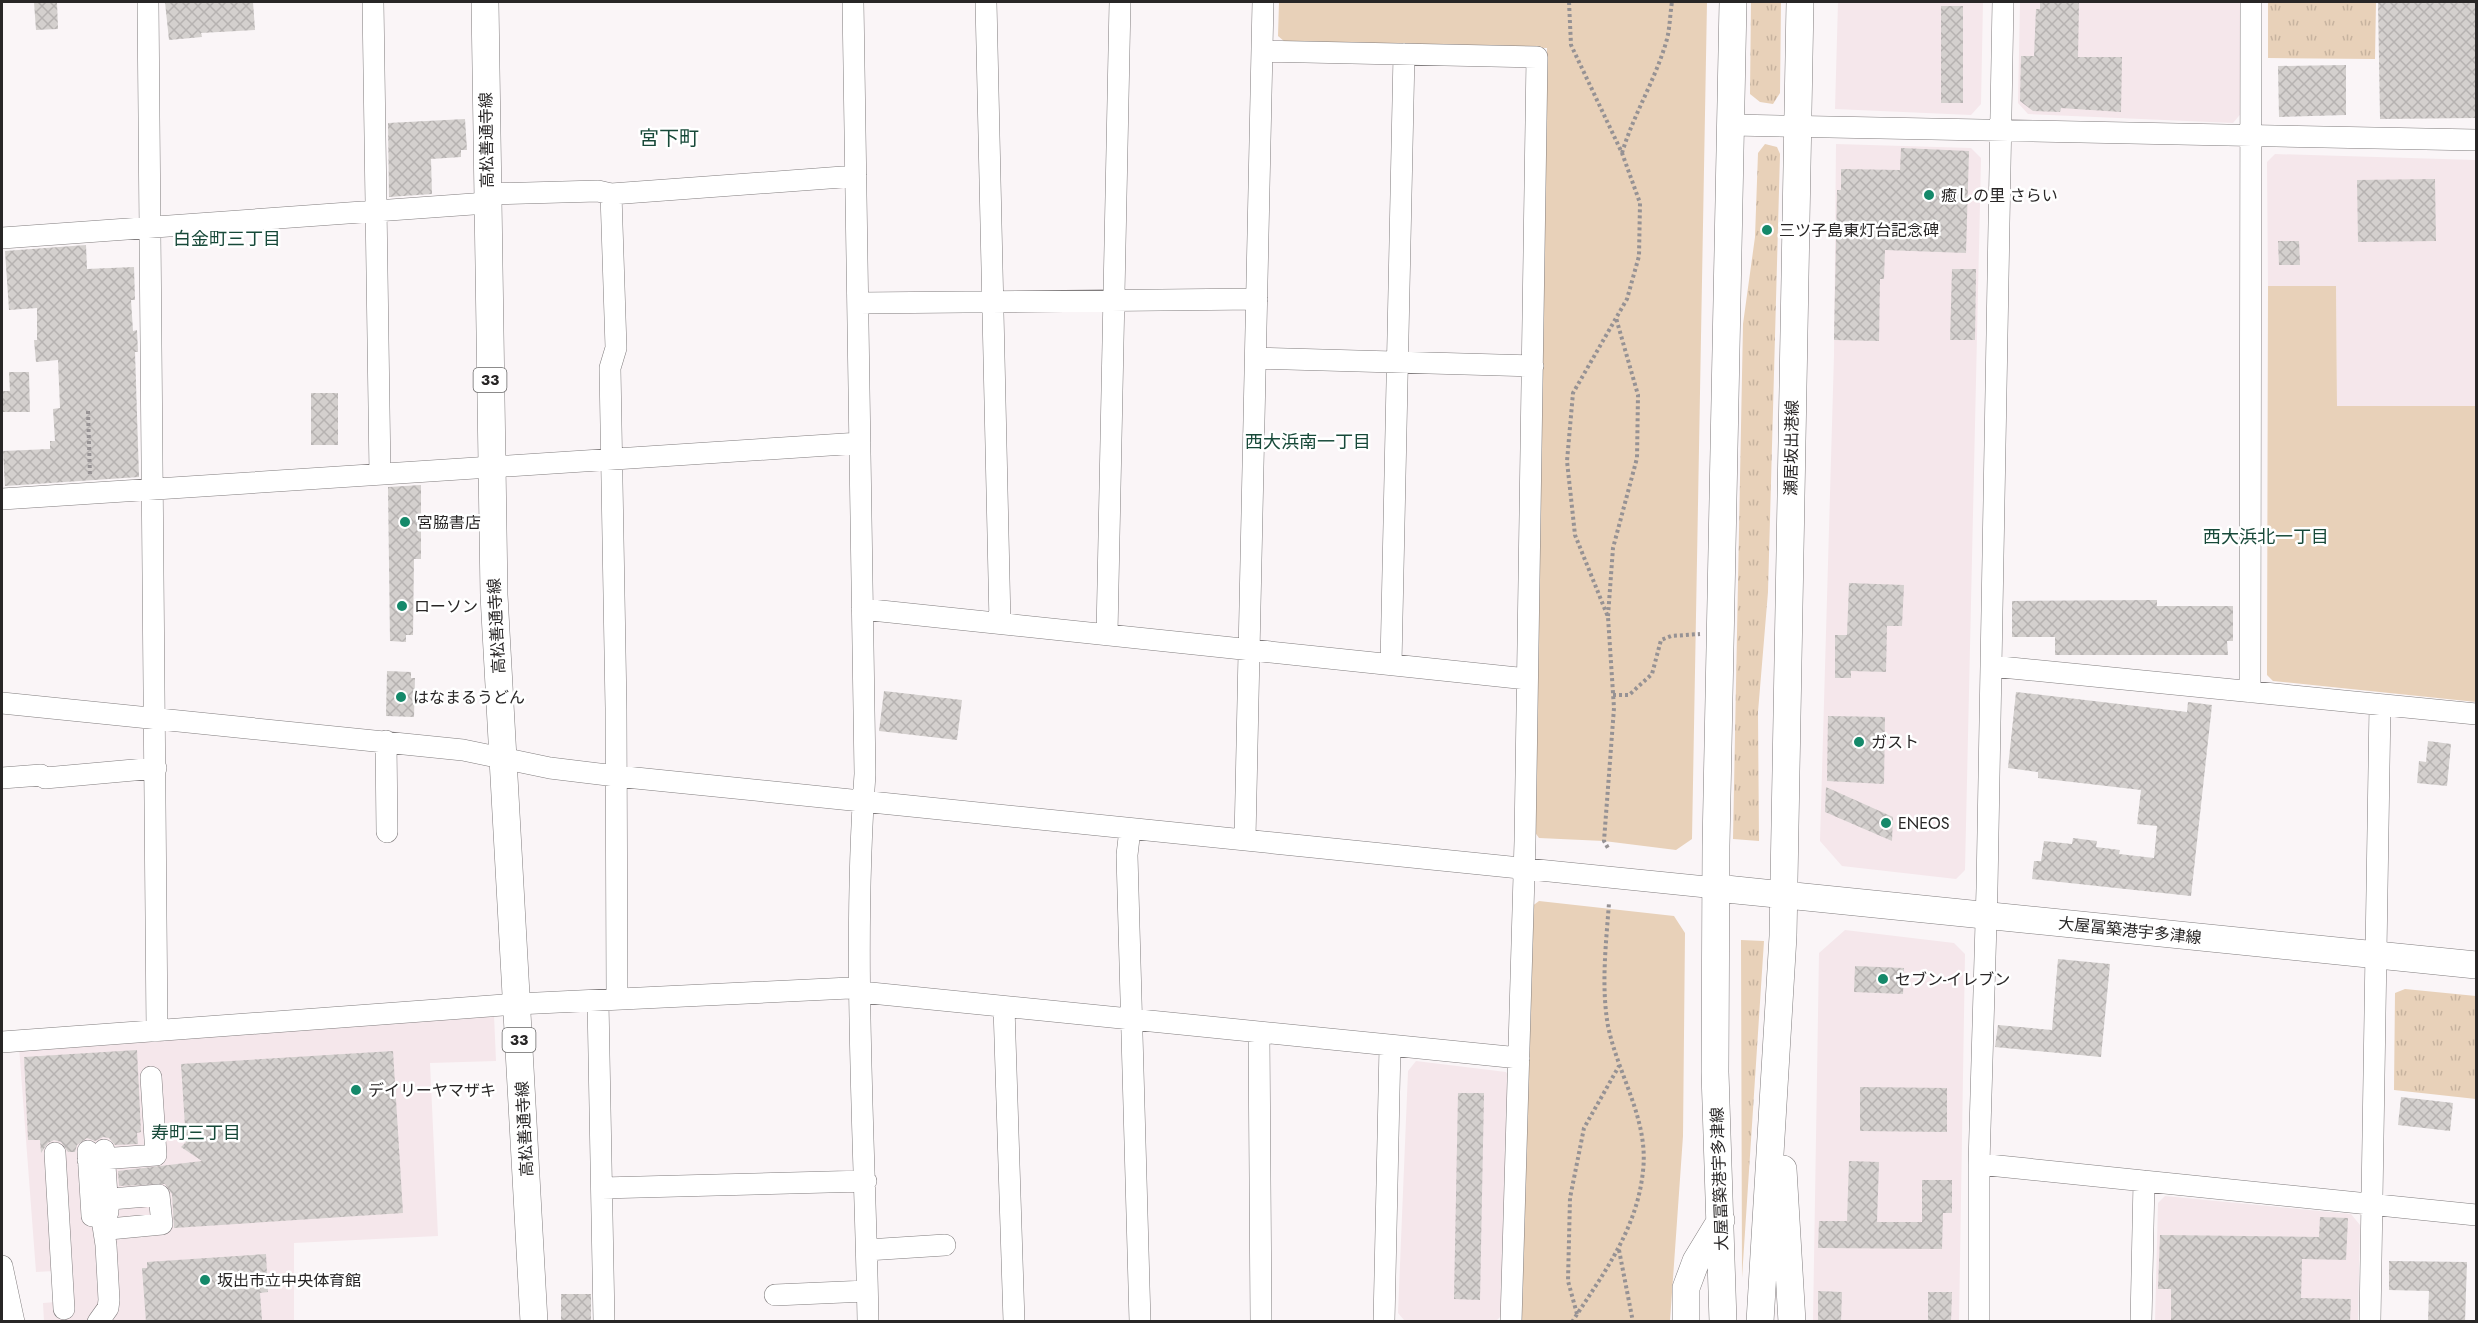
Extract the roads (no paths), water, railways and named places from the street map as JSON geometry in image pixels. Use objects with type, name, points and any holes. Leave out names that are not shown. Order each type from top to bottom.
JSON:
[{"type":"main road","name":"高松善通寺線","points":[[484,2],[494,595],[534,1322]]},
{"type":"main road","points":[[1716,888],[1718,674],[1733,2]]},
{"type":"main road","name":"瀬居坂出港線","points":[[1783,894],[1800,2]]},
{"type":"main road","name":"大屋冨築港宇多津線","points":[[1723,1322],[1715,1072],[1716,888],[2476,965]]},
{"type":"main road","points":[[1760,1322],[1776,1072],[1783,894]]},
{"type":"main road","points":[[1776,1072],[1792,1284],[1792,1322]]},
{"type":"main road","points":[[1686,1322],[1686,1288],[1696,1261],[1721,1220]]},
{"type":"street","points":[[148,2],[148,228],[156,768],[157,1031]]},
{"type":"street","points":[[373,2],[380,474]]},
{"type":"street","points":[[854,2],[866,774],[863,802],[861,992],[868,1322]]},
{"type":"street","points":[[986,2],[1000,623]]},
{"type":"street","points":[[1107,634],[1120,2]]},
{"type":"street","points":[[1245,839],[1251,648],[1263,2]]},
{"type":"street","points":[[1979,1322],[1979,1164],[1986,915],[2003,2]]},
{"type":"street","points":[[2250,692],[2251,2]]},
{"type":"street","points":[[1262,51],[1537,57],[1525,868],[1511,1322]]},
{"type":"street","points":[[1391,664],[1404,54]]},
{"type":"street","points":[[1732,125],[2476,140]]},
{"type":"street","points":[[2,238],[377,210],[487,198],[598,191],[611,194],[856,176]]},
{"type":"street","points":[[604,1322],[602,1188],[616,776],[610,368],[616,348],[611,194]]},
{"type":"street","points":[[859,303],[1257,299]]},
{"type":"street","points":[[1256,358],[1533,366]]},
{"type":"street","points":[[2,499],[380,474],[491,469],[860,443]]},
{"type":"street","points":[[862,609],[1251,648],[1527,679]]},
{"type":"street","points":[[1990,666],[2476,714]]},
{"type":"street","points":[[2,703],[386,741],[504,758],[550,768],[616,776],[1716,888]]},
{"type":"street","points":[[2370,1322],[2380,705]]},
{"type":"street","points":[[386,741],[387,832]]},
{"type":"street","points":[[2,778],[41,775],[45,778],[156,768]]},
{"type":"street","points":[[1130,829],[1127,855],[1130,1020],[1140,1322]]},
{"type":"street","points":[[2,1042],[517,1004],[850,988],[861,992],[1259,1034],[1519,1058]]},
{"type":"street","points":[[1004,1007],[1014,1322]]},
{"type":"street","points":[[1259,1034],[1261,1322]]},
{"type":"street","points":[[1384,1322],[1390,1046]]},
{"type":"street","points":[[64,1309],[55,1159],[156,1155],[151,1077]]},
{"type":"street","points":[[94,1157],[107,1200]]},
{"type":"street","points":[[94,1157],[93,1229],[107,1237],[162,1224],[159,1195],[99,1200],[107,1237],[109,1300],[104,1317],[98,1322]]},
{"type":"street","points":[[1979,1164],[2476,1215]]},
{"type":"street","points":[[602,1188],[866,1181]]},
{"type":"street","points":[[2141,1322],[2144,1181]]},
{"type":"street","points":[[867,1250],[945,1245]]},
{"type":"street","points":[[2,1266],[14,1322]]},
{"type":"street","points":[[775,1295],[867,1291]]},
{"type":"place","name":"癒しの里 さらい","points":[[1929,195]]},
{"type":"place","name":"三ツ子島東灯台記念碑","points":[[1767,230]]},
{"type":"place","name":"宮脇書店","points":[[405,522]]},
{"type":"place","name":"ローソン","points":[[402,606]]},
{"type":"place","name":"はなまるうどん","points":[[401,697]]},
{"type":"place","name":"ガスト","points":[[1859,742]]},
{"type":"place","name":"ENEOS","points":[[1886,823]]},
{"type":"place","name":"セブン-イレブン","points":[[1883,979]]},
{"type":"place","name":"デイリーヤマザキ","points":[[356,1090]]},
{"type":"place","name":"坂出市立中央体育館","points":[[205,1280]]},
{"type":"district","name":"宮下町","points":[[669,138]]},
{"type":"district","name":"白金町三丁目","points":[[227,239]]},
{"type":"district","name":"西大浜南一丁目","points":[[1308,442]]},
{"type":"district","name":"西大浜北一丁目","points":[[2266,537]]},
{"type":"district","name":"寿町三丁目","points":[[196,1133]]}]
